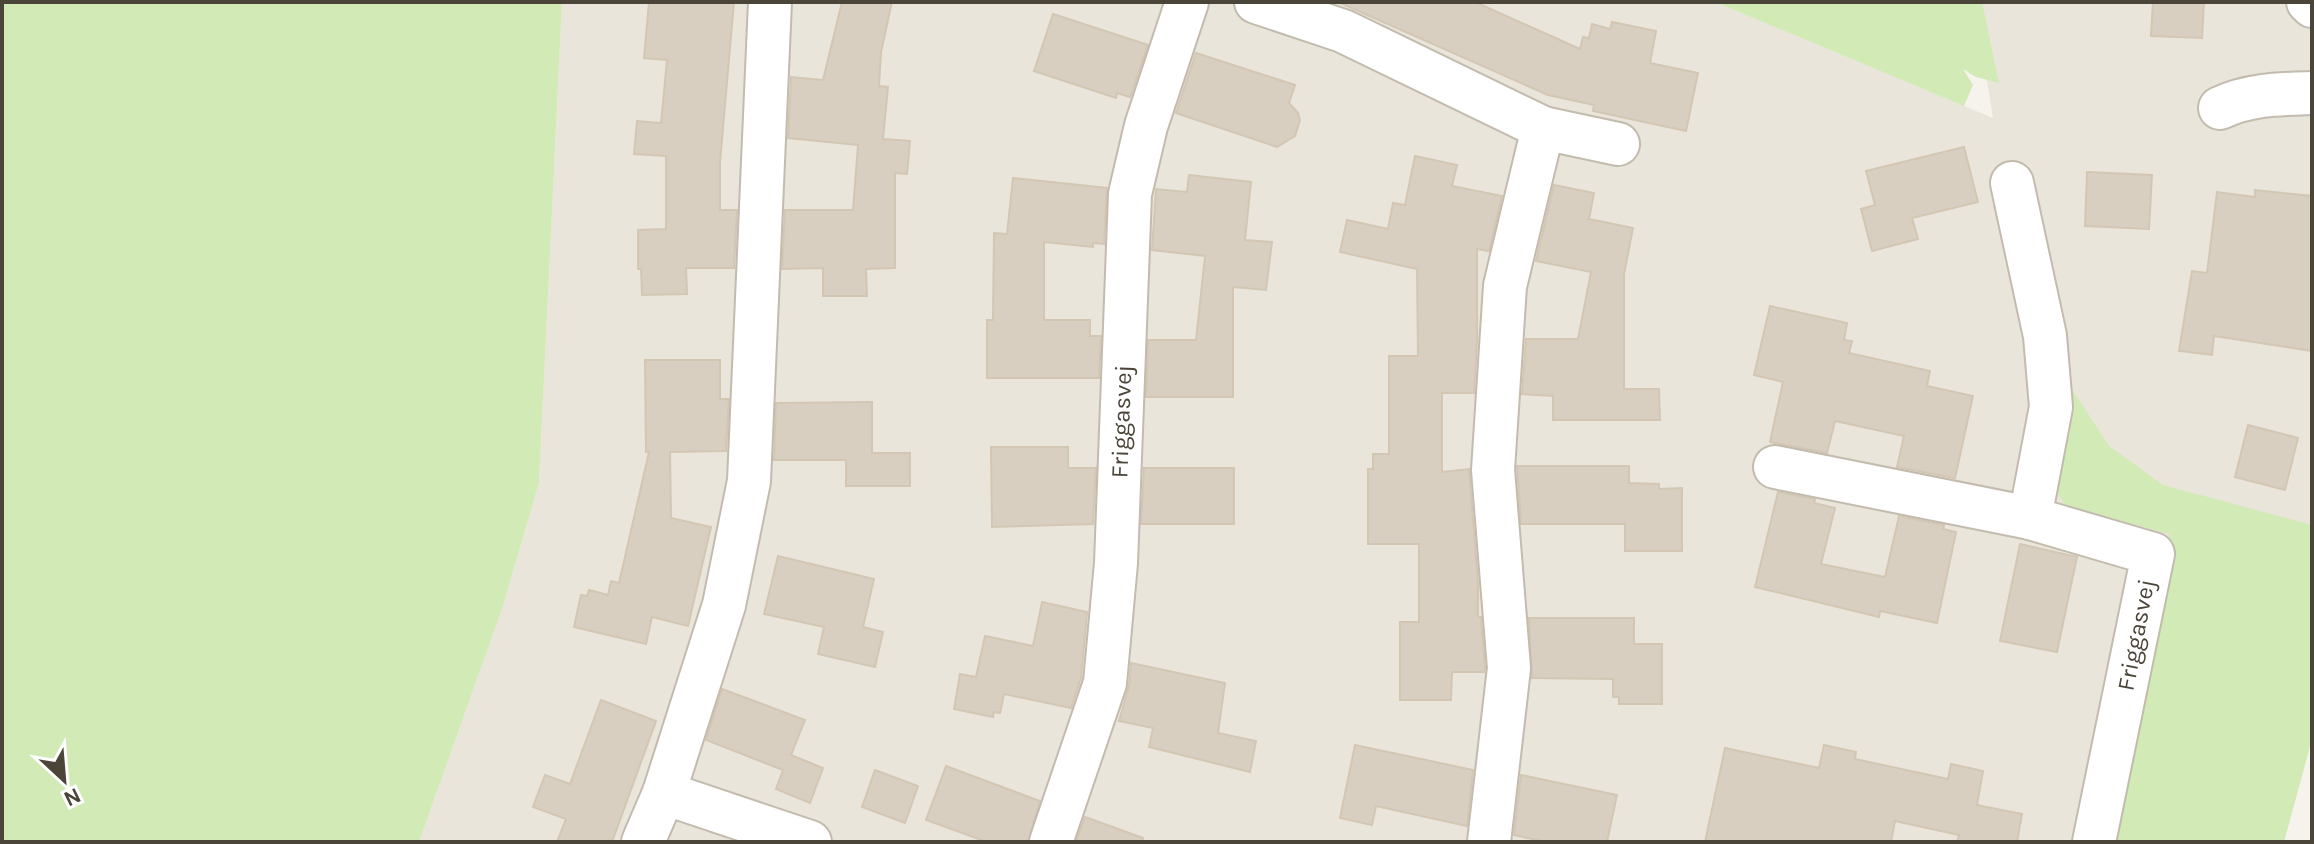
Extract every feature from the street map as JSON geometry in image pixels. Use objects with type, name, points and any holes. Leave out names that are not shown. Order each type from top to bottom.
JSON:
[{"type":"street","points":[[643,842],[664,793],[724,605],[749,481],[770,2]]},
{"type":"street","name":"Friggasvej","points":[[1051,842],[1105,683],[1116,563],[1130,194],[1146,126],[1187,2]]},
{"type":"street","points":[[1256,2],[1343,31],[1543,128],[1618,144]]},
{"type":"street","points":[[2220,108],[2266,94],[2312,93]]},
{"type":"street","points":[[1489,842],[1509,668],[1493,470],[1505,286],[1543,128]]},
{"type":"street","points":[[2012,183],[2045,336],[2051,407],[2030,518]]},
{"type":"street","name":"Friggasvej","points":[[1775,467],[2030,518],[2153,554],[2094,842]]},
{"type":"street","points":[[664,793],[810,842]]},
{"type":"shaded area","points":[[562,2],[1715,2],[1993,118],[1974,2],[2312,2],[2312,530],[2117,842],[419,842],[502,609],[539,483]]},
{"type":"green space","points":[[2,2],[562,2],[539,483],[502,609],[419,842],[2,842]]},
{"type":"green space","points":[[1715,2],[1982,2],[1999,83],[1976,77],[1963,69],[1973,85],[1964,106]]},
{"type":"green space","points":[[2072,389],[2109,446],[2163,485],[2312,525],[2312,739],[2284,842],[2105,842],[2169,534],[2065,505],[2051,483]]},
{"type":"building","points":[[649,2],[734,2],[720,162],[720,210],[737,210],[734,268],[686,268],[687,294],[642,295],[641,269],[638,269],[638,230],[666,229],[666,156],[634,154],[637,121],[661,123],[667,60],[644,58]]},
{"type":"building","points":[[842,2],[892,2],[881,52],[879,86],[888,87],[883,139],[910,141],[907,174],[895,173],[895,268],[866,269],[867,296],[823,296],[823,268],[782,269],[785,210],[853,210],[858,145],[788,138],[791,77],[823,80]]},
{"type":"building","points":[[1338,2],[1475,2],[1580,49],[1583,37],[1589,38],[1592,24],[1610,29],[1612,22],[1656,31],[1650,63],[1698,73],[1686,131],[1593,111],[1594,105],[1548,95]]},
{"type":"building","points":[[2153,2],[2204,2],[2202,38],[2151,36]]},
{"type":"building","points":[[1053,14],[1148,45],[1130,97],[1117,93],[1116,98],[1034,71]]},
{"type":"building","points":[[1196,53],[1295,85],[1289,103],[1300,120],[1295,136],[1277,147],[1176,113]]},
{"type":"building","points":[[1964,147],[1978,202],[1912,218],[1918,239],[1872,251],[1861,209],[1875,205],[1866,171]]},
{"type":"building","points":[[1415,156],[1457,165],[1452,186],[1502,196],[1489,251],[1477,249],[1474,393],[1442,393],[1442,472],[1469,469],[1478,617],[1481,617],[1485,668],[1484,672],[1452,672],[1451,700],[1400,700],[1400,622],[1419,622],[1419,544],[1368,544],[1368,469],[1373,469],[1373,454],[1389,454],[1389,356],[1418,356],[1417,269],[1340,252],[1347,220],[1388,229],[1393,203],[1405,205]]},
{"type":"building","points":[[2087,172],[2152,175],[2149,229],[2085,226]]},
{"type":"building","points":[[1189,175],[1251,182],[1245,240],[1272,242],[1266,290],[1233,287],[1233,397],[1146,397],[1148,340],[1196,340],[1205,256],[1152,250],[1156,189],[1187,192]]},
{"type":"building","points":[[1013,178],[1107,188],[1104,244],[1093,243],[1093,247],[1044,242],[1044,320],[1090,320],[1090,336],[1101,336],[1099,378],[987,378],[987,320],[993,320],[994,233],[1007,234]]},
{"type":"building","points":[[1554,185],[1594,193],[1589,219],[1633,228],[1624,274],[1624,389],[1659,389],[1660,420],[1553,420],[1553,396],[1522,394],[1526,339],[1578,339],[1591,272],[1536,261]]},
{"type":"building","points":[[2255,190],[2312,196],[2312,351],[2214,336],[2212,355],[2179,351],[2192,271],[2207,273],[2217,192],[2255,197]]},
{"type":"building","points":[[1770,306],[1847,323],[1844,340],[1852,341],[1849,353],[1930,371],[1927,386],[1973,396],[1955,478],[1897,467],[1904,436],[1835,421],[1827,453],[1770,442],[1783,382],[1754,375]]},
{"type":"building","points":[[645,360],[720,360],[720,399],[729,399],[726,451],[670,452],[671,518],[711,527],[688,626],[652,617],[646,644],[574,627],[581,595],[587,596],[589,590],[608,595],[611,581],[619,583],[649,452],[646,452]]},
{"type":"building","points":[[872,402],[872,453],[910,453],[910,486],[846,486],[846,460],[774,460],[776,403]]},
{"type":"building","points":[[2248,425],[2298,438],[2285,490],[2235,477]]},
{"type":"building","points":[[991,447],[1068,447],[1068,468],[1096,468],[1093,524],[992,527]]},
{"type":"building","points":[[1517,466],[1629,466],[1629,483],[1659,484],[1659,489],[1682,488],[1682,551],[1625,551],[1625,524],[1521,524]]},
{"type":"building","points":[[1144,468],[1234,468],[1234,524],[1141,524]]},
{"type":"building","points":[[1778,492],[1815,499],[1814,503],[1835,508],[1821,564],[1885,577],[1899,516],[1944,525],[1943,529],[1956,532],[1937,623],[1880,611],[1879,617],[1755,587]]},
{"type":"building","points":[[2020,544],[2077,557],[2057,652],[2000,641]]},
{"type":"building","points":[[778,556],[874,579],[863,627],[883,632],[875,667],[818,654],[824,627],[764,614]]},
{"type":"building","points":[[1042,602],[1087,612],[1081,678],[1071,708],[1004,694],[1000,713],[994,712],[993,717],[954,709],[960,674],[976,677],[985,636],[1033,646]]},
{"type":"building","points":[[1529,618],[1634,618],[1634,644],[1662,644],[1662,704],[1619,704],[1619,697],[1613,697],[1613,679],[1532,678]]},
{"type":"building","points":[[1131,663],[1225,683],[1218,733],[1256,741],[1250,772],[1149,747],[1153,728],[1119,721],[1129,686]]},
{"type":"building","points":[[722,689],[805,720],[791,755],[823,768],[810,803],[776,789],[783,770],[706,740]]},
{"type":"building","points":[[601,700],[656,721],[612,842],[557,842],[566,819],[533,807],[545,775],[570,784]]},
{"type":"building","points":[[1355,745],[1473,770],[1467,826],[1376,806],[1372,825],[1340,818]]},
{"type":"building","points":[[1824,745],[1856,752],[1855,759],[1948,779],[1951,764],[1983,771],[1977,805],[2022,814],[2017,842],[1957,842],[1959,835],[1895,821],[1891,842],[1705,842],[1725,748],[1819,768]]},
{"type":"building","points":[[946,766],[1040,801],[1028,842],[987,842],[926,820]]},
{"type":"building","points":[[875,770],[918,786],[905,823],[862,807]]},
{"type":"building","points":[[1521,775],[1617,795],[1607,842],[1546,842],[1514,835]]},
{"type":"building","points":[[1085,817],[1143,838],[1142,842],[1076,842]]}]
